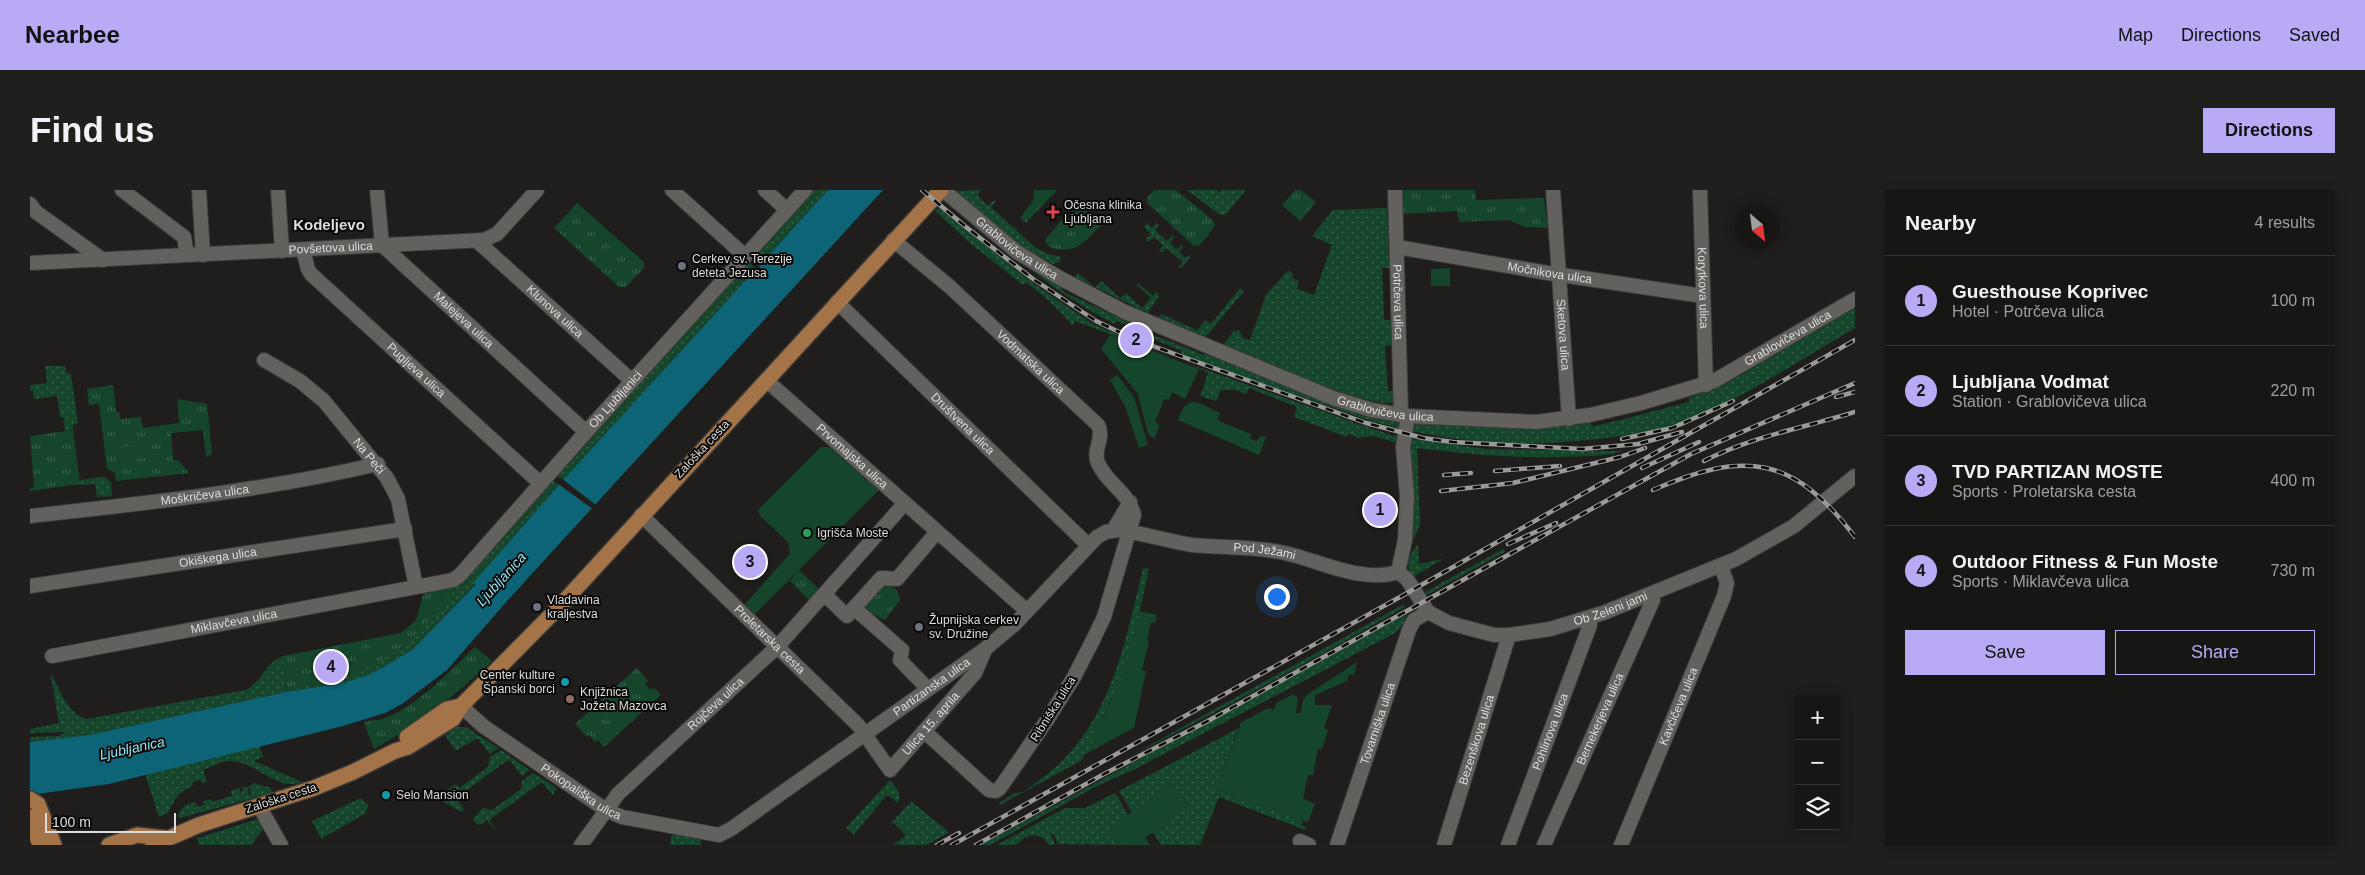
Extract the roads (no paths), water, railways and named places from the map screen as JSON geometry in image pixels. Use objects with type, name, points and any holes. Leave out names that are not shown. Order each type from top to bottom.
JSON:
[{"type":"main road","name":"Zaloška cesta","points":[[109,845],[136,835],[158,842],[199,825],[334,780],[408,747],[453,719],[461,706],[527,640],[893,240],[942,190]]},
{"type":"main road","points":[[30,799],[38,804],[54,845]]},
{"type":"main road","points":[[30,817],[40,845]]},
{"type":"street","points":[[122,190],[184,237],[187,255]]},
{"type":"street","points":[[199,190],[203,255]]},
{"type":"street","points":[[278,190],[282,251]]},
{"type":"street","points":[[377,190],[382,246]]},
{"type":"street","name":"Povšetova ulica","points":[[30,263],[488,239],[497,234],[538,190]]},
{"type":"street","points":[[672,190],[745,256]]},
{"type":"street","points":[[766,190],[787,210]]},
{"type":"street","name":"Ob Ljubljanici","points":[[416,587],[447,582],[460,575],[586,432],[805,190]]},
{"type":"street","name":"Grablovičeva ulica","points":[[942,190],[1017,252],[1106,303],[1165,330],[1333,398],[1404,416],[1513,422],[1569,419],[1616,409],[1706,384],[1855,299]]},
{"type":"street","name":"Potrčeva ulica","points":[[1395,190],[1404,416],[1403,447],[1407,496],[1405,540],[1398,572]]},
{"type":"street","name":"Sketova ulica","points":[[1553,190],[1569,419]]},
{"type":"street","name":"Korytkova ulica","points":[[1700,190],[1706,384]]},
{"type":"street","points":[[30,204],[36,212],[103,260]]},
{"type":"street","name":"Klunova ulica","points":[[477,240],[632,382]]},
{"type":"street","name":"Vodmatska ulica","points":[[893,240],[949,286],[1098,425],[1101,434],[1097,460],[1103,471],[1130,502]]},
{"type":"street","name":"Malejeva ulica","points":[[382,246],[586,432]]},
{"type":"street","name":"Močnikova ulica","points":[[1396,247],[1703,296]]},
{"type":"street","name":"Pugljeva ulica","points":[[303,250],[307,267],[311,274],[540,484]]},
{"type":"street","name":"Društvena ulica","points":[[837,302],[1088,545]]},
{"type":"street","name":"Na Peči","points":[[264,360],[300,381],[324,401],[378,464],[395,490],[405,529],[416,587]]},
{"type":"street","name":"Prvomajska ulica","points":[[766,380],[1027,611]]},
{"type":"street","name":"Moškričeva ulica","points":[[30,516],[218,494],[294,482],[378,464]]},
{"type":"street","name":"Ob Zeleni jami","points":[[1428,612],[1449,623],[1474,631],[1509,635],[1589,621],[1721,566],[1773,540],[1855,476]]},
{"type":"street","points":[[1130,502],[1134,515],[1130,531],[1114,530],[1130,502]]},
{"type":"street","name":"Rojčeva ulica","points":[[581,845],[618,794],[778,646],[905,503]]},
{"type":"street","name":"Proletarska cesta","points":[[641,515],[858,725],[890,770]]},
{"type":"street","name":"Okiškega ulica","points":[[30,586],[405,529]]},
{"type":"street","name":"Partizanska ulica","points":[[719,835],[731,829],[985,649],[1027,611],[1088,545],[1101,534],[1114,530]]},
{"type":"street","name":"Pod Ježami","points":[[1130,531],[1194,545],[1238,546],[1274,551],[1360,573],[1381,575],[1398,572]]},
{"type":"street","name":"Ribniška ulica","points":[[924,730],[989,790],[998,790],[1037,735],[1074,677],[1104,617],[1130,531]]},
{"type":"street","points":[[825,595],[847,616],[881,578],[896,580],[938,532]]},
{"type":"street","name":"Kavčičeva ulica","points":[[1621,845],[1724,596],[1727,583],[1721,566]]},
{"type":"street","points":[[1398,572],[1408,579],[1428,612]]},
{"type":"street","name":"Miklavčeva ulica","points":[[52,656],[416,587]]},
{"type":"street","name":"Bernekerjeva ulica","points":[[1544,845],[1653,600],[1651,594]]},
{"type":"street","points":[[854,608],[902,650],[900,660],[928,689]]},
{"type":"street","name":"Tovarniška ulica","points":[[1337,845],[1409,630],[1414,620],[1428,612]]},
{"type":"street","name":"Pohlinova ulica","points":[[1508,845],[1589,621]]},
{"type":"street","name":"Bezenškova ulica","points":[[1444,845],[1509,635]]},
{"type":"street","name":"Ulica 15. aprila","points":[[890,770],[975,673],[985,649]]},
{"type":"street","name":"Pokopališka ulica","points":[[461,706],[483,726],[606,810],[622,817],[719,835]]},
{"type":"street","points":[[259,806],[280,845]]},
{"type":"water","name":"Ljubljanica","points":[[828,190],[883,190],[507,601],[447,670],[402,704],[385,713],[343,726],[109,784],[30,795],[30,742],[89,735],[286,692],[343,683],[371,674],[412,650],[476,584],[473,583],[563,480],[756,269],[759,271],[761,268],[759,266]]},
{"type":"railway","points":[[922,190],[1033,279],[1096,321],[1136,340],[1366,423],[1423,438],[1453,442],[1582,449],[1638,444],[1682,432]]},
{"type":"railway","points":[[952,845],[1400,597],[1855,340]]},
{"type":"railway","points":[[976,845],[1104,774],[1206,722],[1691,454],[1855,383]]},
{"type":"railway","points":[[1836,397],[1855,392]]},
{"type":"railway","points":[[1622,439],[1672,428],[1733,401]]},
{"type":"railway","points":[[1704,461],[1722,452],[1759,439],[1855,412]]},
{"type":"railway","points":[[1642,468],[1699,442]]},
{"type":"railway","points":[[1441,491],[1513,483],[1620,457],[1645,448]]},
{"type":"railway","points":[[1495,471],[1560,466]]},
{"type":"railway","points":[[1653,490],[1685,477],[1714,469],[1741,466],[1765,468],[1788,476],[1810,489],[1832,510],[1855,537]]},
{"type":"railway","points":[[1444,475],[1471,473]]},
{"type":"railway","points":[[1508,544],[1556,523]]},
{"type":"railway","points":[[937,845],[959,833]]},
{"type":"place","name":"Očesna klinika Ljubljana","points":[[1053,212]]},
{"type":"place","name":"Cerkev sv. Terezije deteta Jezusa","points":[[682,266]]},
{"type":"place","name":"Ljubljana Vodmat","points":[[1136,340]]},
{"type":"place","name":"Guesthouse Koprivec","points":[[1380,510]]},
{"type":"place","name":"Igrišča Moste","points":[[807,533]]},
{"type":"place","name":"TVD PARTIZAN MOSTE","points":[[750,562]]},
{"type":"place","name":"Vladavina kraljestva","points":[[537,607]]},
{"type":"place","name":"Župnijska cerkev sv. Družine","points":[[919,627]]},
{"type":"place","name":"Outdoor Fitness & Fun Moste","points":[[331,667]]},
{"type":"place","name":"Center kulture Španski borci","points":[[565,682]]},
{"type":"place","name":"Knjižnica Jožeta Mazovca","points":[[570,699]]},
{"type":"place","name":"Selo Mansion","points":[[386,795]]},
{"type":"district","name":"Kodeljevo","points":[[329,224]]}]
